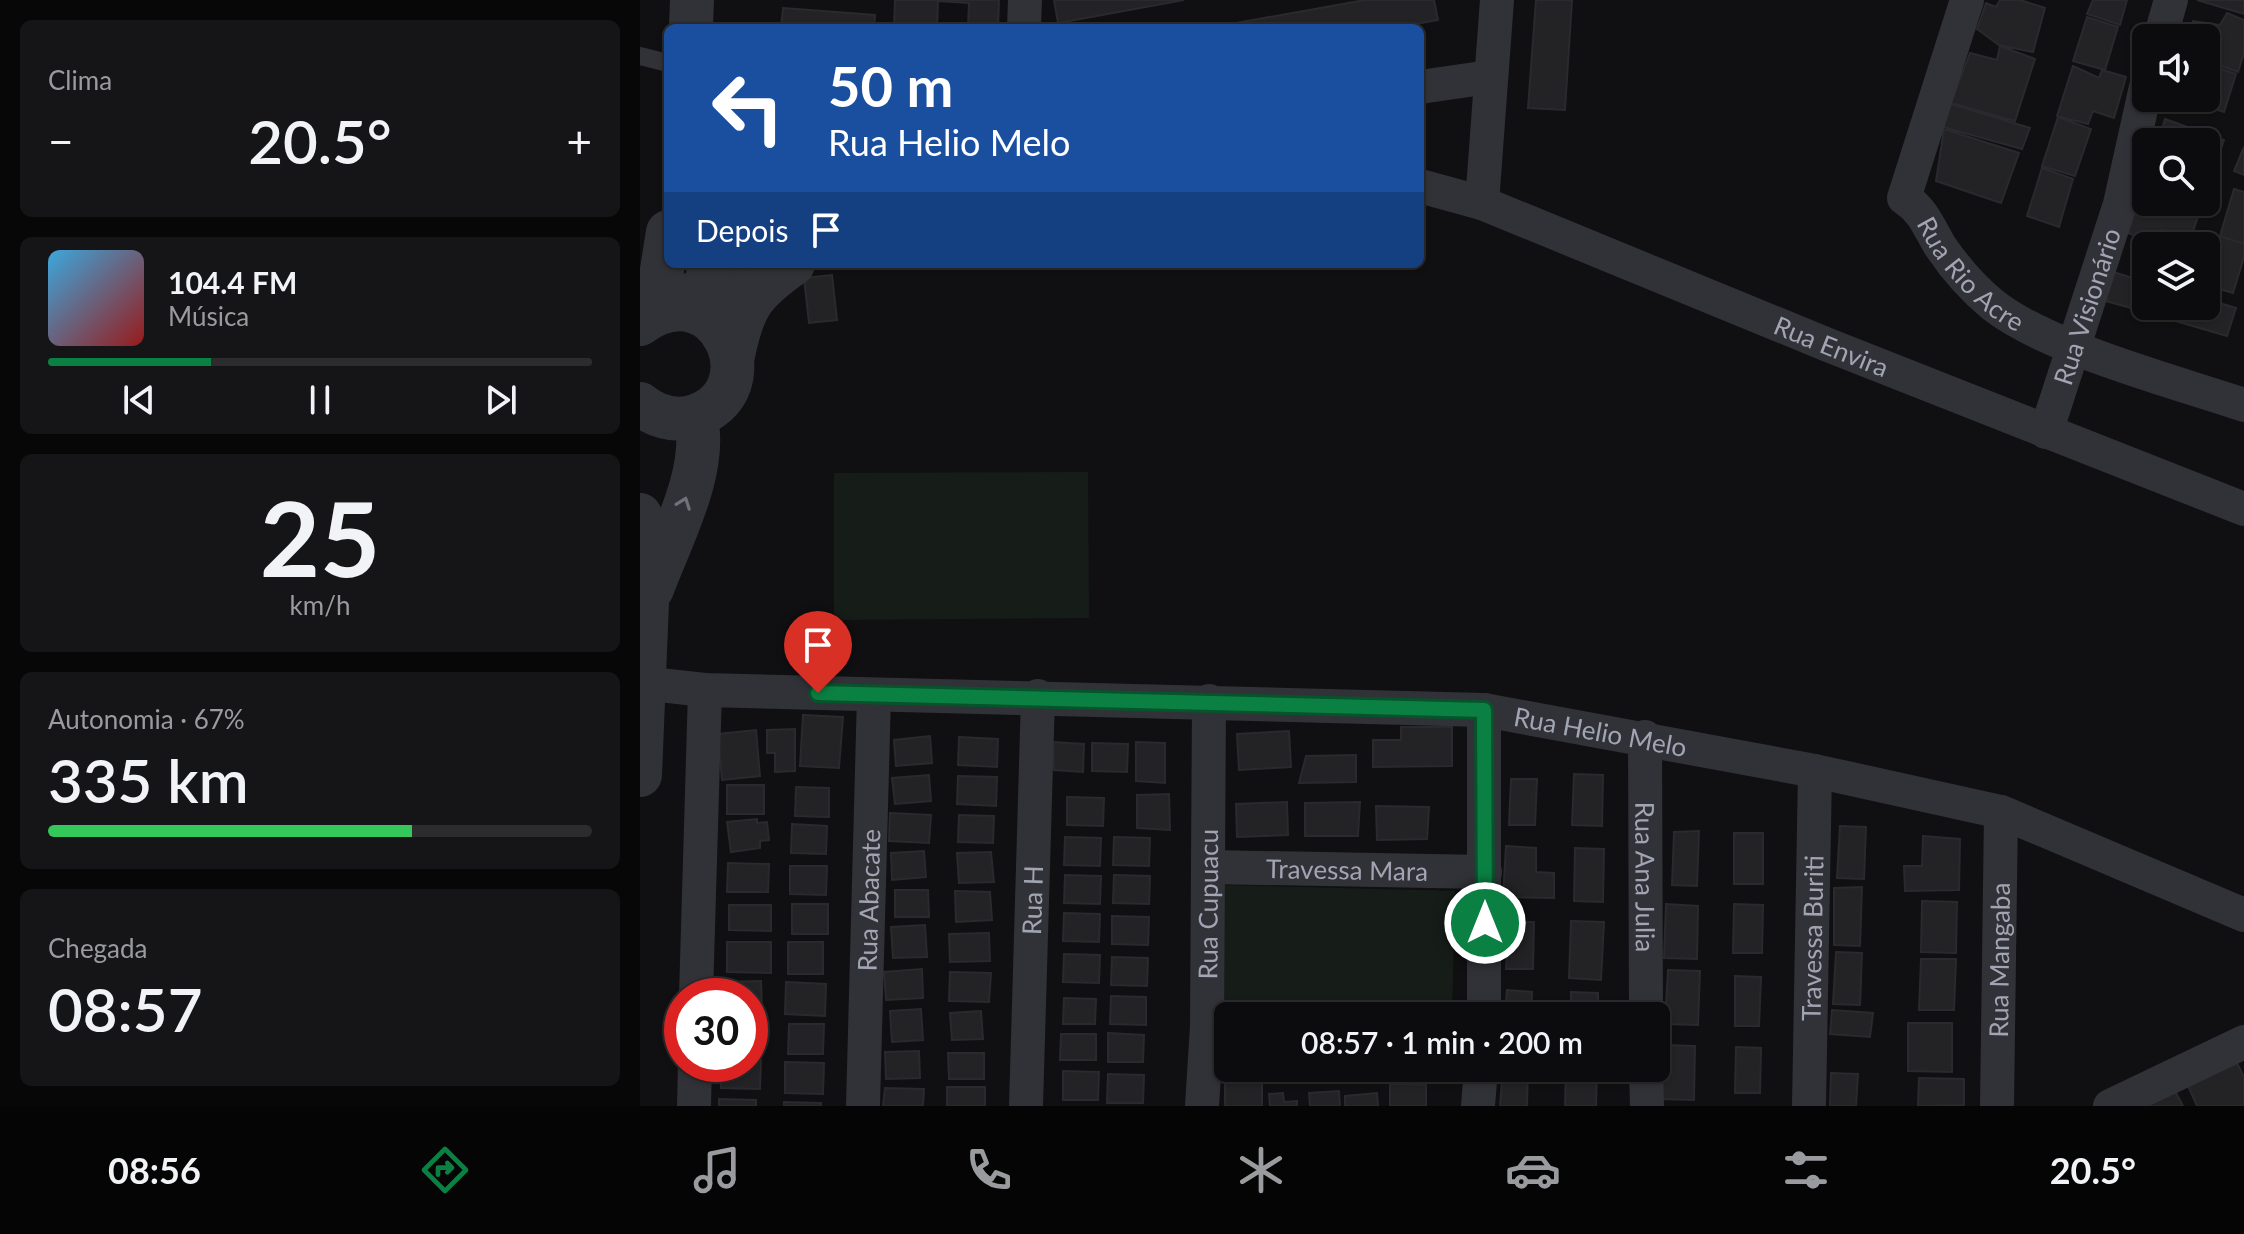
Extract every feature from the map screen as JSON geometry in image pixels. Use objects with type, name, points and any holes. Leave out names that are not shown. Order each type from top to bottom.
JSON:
[{"type":"street","points":[[691,24],[692,0]]},
{"type":"street","points":[[1024,24],[1025,0]]},
{"type":"street","points":[[1482,203],[1497,0]]},
{"type":"street","name":"Rua Rio Acre","points":[[1967,0],[1904,198],[1922,210],[1939,244],[1964,279],[1995,307],[2075,346],[2244,405]]},
{"type":"street","points":[[2164,24],[2171,0]]},
{"type":"street","points":[[1424,86],[1489,77]]},
{"type":"street","name":"Rua Visionário","points":[[2046,432],[2120,204],[2140,112]]},
{"type":"street","name":"Rua Envira","points":[[1424,187],[1482,203],[2244,509]]},
{"type":"street","points":[[664,247],[646,317],[715,305],[771,268]]},
{"type":"street","points":[[715,305],[739,322],[749,300],[788,268]]},
{"type":"street","points":[[642,413],[672,419],[695,416],[710,409],[729,386],[715,305]]},
{"type":"street","points":[[647,602],[696,467],[702,438],[695,416]]},
{"type":"street","points":[[640,515],[647,602],[641,683],[640,775]]},
{"type":"street","name":"Rua Helio Melo","points":[[641,683],[705,690],[1038,696],[1484,710],[1645,737],[2001,812],[2244,915]]},
{"type":"street","points":[[697,978],[705,690]]},
{"type":"street","name":"Rua Abacate","points":[[863,1106],[874,695]]},
{"type":"street","name":"Rua H","points":[[1026,1106],[1038,696]]},
{"type":"street","name":"Rua Cupuacu","points":[[1209,701],[1209,867],[1216,1002]]},
{"type":"street","points":[[1484,710],[1484,1002]]},
{"type":"street","name":"Rua Ana Julia","points":[[1645,737],[1646,1002]]},
{"type":"street","name":"Travessa Buriti","points":[[1809,1106],[1815,771]]},
{"type":"street","name":"Rua Mangaba","points":[[1997,1106],[2001,812]]},
{"type":"street","name":"Travessa Mara","points":[[1209,867],[1485,872]]},
{"type":"street","name":"Rua Cupuacu","points":[[1202,1106],[1214,1042]]},
{"type":"street","points":[[2110,1106],[2244,1042]]},
{"type":"street","points":[[694,1106],[695,1082]]},
{"type":"street","points":[[1478,1106],[1480,1082]]},
{"type":"street","points":[[1646,1082],[1647,1106]]},
{"type":"lane","points":[[640,56],[664,62]]},
{"type":"shaded area","points":[[1088,472],[1089,618],[834,620],[834,473]]},
{"type":"shaded area","points":[[1222,885],[1455,891],[1452,1002],[1219,1002]]},
{"type":"building","points":[[895,0],[999,0],[998,24],[968,24],[969,3],[938,1],[937,24],[894,24]]},
{"type":"building","points":[[1054,0],[1184,0],[1058,23]]},
{"type":"building","points":[[1365,0],[1434,0],[1438,20],[1416,24],[1230,24]]},
{"type":"building","points":[[1536,0],[1572,0],[1565,110],[1528,108]]},
{"type":"building","points":[[2000,0],[2020,0],[2045,8],[2033,52],[1999,45],[1977,29],[1986,3],[1996,7]]},
{"type":"building","points":[[2093,0],[2127,0],[2120,25],[2087,14]]},
{"type":"building","points":[[2197,0],[2244,0],[2244,14]]},
{"type":"building","points":[[783,8],[875,15],[874,24],[781,24]]},
{"type":"building","points":[[2227,13],[2244,20],[2244,53],[2238,72],[2220,66],[2220,25]]},
{"type":"building","points":[[2087,17],[2118,27],[2105,70],[2073,61]]},
{"type":"building","points":[[2000,46],[2035,59],[2015,121],[1951,103],[1970,53],[1997,60]]},
{"type":"building","points":[[2073,66],[2099,78],[2102,70],[2126,77],[2114,118],[2093,111],[2088,124],[2057,116]]},
{"type":"building","points":[[2220,69],[2236,74],[2224,112],[2220,111]]},
{"type":"building","points":[[1951,104],[2030,128],[2022,149],[1943,127]]},
{"type":"building","points":[[2058,117],[2091,129],[2075,176],[2042,166]]},
{"type":"building","points":[[2165,119],[2190,128],[2162,128]]},
{"type":"building","points":[[1944,129],[2019,153],[2001,203],[1936,181]]},
{"type":"building","points":[[2244,147],[2244,175],[2234,171]]},
{"type":"building","points":[[2042,168],[2073,179],[2059,227],[2027,216]]},
{"type":"building","points":[[2234,189],[2244,192],[2244,244],[2220,236]]},
{"type":"building","points":[[2134,216],[2198,216],[2193,232],[2161,230],[2128,233]]},
{"type":"building","points":[[2220,236],[2244,244],[2244,257],[2233,293],[2220,289]]},
{"type":"building","points":[[2110,271],[2132,278],[2131,308],[2102,300]]},
{"type":"building","points":[[832,275],[837,320],[809,323],[804,278]]},
{"type":"building","points":[[2220,303],[2236,308],[2227,336],[2179,322],[2220,320]]},
{"type":"building","points":[[803,715],[843,717],[839,768],[800,766]]},
{"type":"building","points":[[1401,727],[1452,727],[1452,766],[1373,767],[1373,740],[1401,740]]},
{"type":"building","points":[[795,729],[795,771],[775,772],[775,753],[767,753],[767,730]]},
{"type":"building","points":[[756,730],[760,776],[722,780],[718,734]]},
{"type":"building","points":[[1289,731],[1291,767],[1239,770],[1237,734]]},
{"type":"building","points":[[930,736],[932,763],[896,766],[894,740]]},
{"type":"building","points":[[959,737],[998,739],[997,767],[958,765]]},
{"type":"building","points":[[1053,742],[1084,744],[1083,772],[1054,770]]},
{"type":"building","points":[[1136,742],[1165,743],[1165,783],[1136,781]]},
{"type":"building","points":[[1092,743],[1128,744],[1127,772],[1092,771]]},
{"type":"building","points":[[1356,755],[1356,782],[1299,783],[1306,756]]},
{"type":"building","points":[[1574,774],[1603,775],[1602,826],[1572,825]]},
{"type":"building","points":[[929,775],[931,801],[895,804],[892,778]]},
{"type":"building","points":[[958,776],[997,777],[996,806],[957,804]]},
{"type":"building","points":[[1511,779],[1537,779],[1535,825],[1509,825]]},
{"type":"building","points":[[727,785],[764,785],[764,814],[727,814]]},
{"type":"building","points":[[796,787],[829,788],[829,817],[795,816]]},
{"type":"building","points":[[1169,794],[1170,830],[1137,828],[1137,795]]},
{"type":"building","points":[[1067,797],[1104,798],[1103,826],[1067,825]]},
{"type":"building","points":[[1287,802],[1288,835],[1237,837],[1236,804]]},
{"type":"building","points":[[1360,802],[1358,836],[1305,836],[1305,803]]},
{"type":"building","points":[[1376,806],[1429,807],[1427,839],[1377,840]]},
{"type":"building","points":[[890,813],[931,815],[929,843],[889,841]]},
{"type":"building","points":[[959,815],[994,816],[993,843],[958,842]]},
{"type":"building","points":[[757,819],[757,823],[767,822],[769,840],[760,841],[760,848],[731,852],[727,822]]},
{"type":"building","points":[[792,824],[827,826],[826,854],[791,853]]},
{"type":"building","points":[[1840,826],[1866,827],[1864,879],[1837,878]]},
{"type":"building","points":[[1699,831],[1697,886],[1672,885],[1674,832]]},
{"type":"building","points":[[1734,833],[1763,833],[1763,884],[1734,884]]},
{"type":"building","points":[[1923,836],[1960,839],[1959,890],[1905,891],[1904,866],[1922,866]]},
{"type":"building","points":[[1065,837],[1101,838],[1100,866],[1064,865]]},
{"type":"building","points":[[1114,837],[1150,838],[1149,866],[1113,865]]},
{"type":"building","points":[[1506,846],[1536,848],[1536,872],[1554,873],[1554,898],[1503,897]]},
{"type":"building","points":[[1575,848],[1604,849],[1603,902],[1574,901]]},
{"type":"building","points":[[924,851],[926,877],[892,880],[891,853]]},
{"type":"building","points":[[991,852],[994,882],[959,883],[957,853]]},
{"type":"building","points":[[728,863],[769,864],[768,892],[727,892]]},
{"type":"building","points":[[790,866],[827,866],[826,895],[790,894]]},
{"type":"building","points":[[1065,875],[1101,876],[1100,904],[1064,903]]},
{"type":"building","points":[[1114,875],[1150,876],[1149,904],[1113,903]]},
{"type":"building","points":[[1862,887],[1860,946],[1834,945],[1834,888]]},
{"type":"building","points":[[895,890],[928,890],[929,917],[895,917]]},
{"type":"building","points":[[955,891],[990,892],[992,920],[956,922]]},
{"type":"building","points":[[1922,901],[1957,902],[1956,953],[1921,952]]},
{"type":"building","points":[[792,904],[828,904],[828,934],[792,934]]},
{"type":"building","points":[[1666,904],[1698,906],[1697,959],[1664,958]]},
{"type":"building","points":[[1734,904],[1763,905],[1762,953],[1733,953]]},
{"type":"building","points":[[729,905],[771,905],[771,931],[729,930]]},
{"type":"building","points":[[1064,913],[1100,914],[1099,942],[1063,941]]},
{"type":"building","points":[[1112,916],[1149,917],[1148,945],[1112,944]]},
{"type":"building","points":[[1571,921],[1604,922],[1601,980],[1569,978]]},
{"type":"building","points":[[1509,922],[1534,922],[1533,969],[1506,969]]},
{"type":"building","points":[[925,925],[927,957],[893,958],[891,927]]},
{"type":"building","points":[[989,933],[990,961],[950,962],[949,934]]},
{"type":"building","points":[[727,942],[771,942],[771,973],[727,972]]},
{"type":"building","points":[[788,942],[823,942],[823,974],[788,974]]},
{"type":"building","points":[[1836,952],[1862,953],[1860,1005],[1833,1004]]},
{"type":"building","points":[[1064,954],[1100,955],[1099,983],[1063,982]]},
{"type":"building","points":[[1112,957],[1148,958],[1147,986],[1111,985]]},
{"type":"building","points":[[1921,959],[1956,959],[1954,1010],[1919,1010]]},
{"type":"building","points":[[922,969],[923,998],[886,1000],[884,972]]},
{"type":"building","points":[[1668,970],[1700,971],[1698,1025],[1670,1024],[1670,1002],[1666,1002]]},
{"type":"building","points":[[950,972],[991,973],[989,1002],[949,1001]]},
{"type":"building","points":[[1735,976],[1761,977],[1759,1026],[1735,1026]]},
{"type":"building","points":[[786,982],[826,984],[825,1016],[785,1014]]},
{"type":"building","points":[[1507,990],[1532,992],[1532,1002],[1506,1002]]},
{"type":"building","points":[[1571,992],[1598,993],[1598,1002],[1571,1002]]},
{"type":"building","points":[[1111,996],[1146,997],[1146,1025],[1110,1024]]},
{"type":"building","points":[[1064,998],[1096,999],[1095,1024],[1063,1024]]},
{"type":"building","points":[[921,1009],[923,1040],[892,1042],[890,1011]]},
{"type":"building","points":[[1832,1010],[1873,1013],[1870,1037],[1830,1034]]},
{"type":"building","points":[[981,1011],[983,1039],[952,1040],[950,1013]]},
{"type":"building","points":[[1908,1023],[1952,1023],[1952,1072],[1908,1071]]},
{"type":"building","points":[[789,1024],[824,1024],[823,1054],[788,1054]]},
{"type":"building","points":[[1108,1033],[1144,1035],[1143,1062],[1108,1062]]},
{"type":"building","points":[[1061,1034],[1096,1034],[1096,1060],[1060,1060]]},
{"type":"building","points":[[1670,1045],[1695,1046],[1694,1100],[1661,1099],[1662,1082],[1670,1082]]},
{"type":"building","points":[[1736,1047],[1761,1048],[1760,1093],[1735,1093]]},
{"type":"building","points":[[919,1051],[920,1078],[886,1079],[885,1052]]},
{"type":"building","points":[[948,1053],[984,1053],[984,1079],[949,1079]]},
{"type":"building","points":[[2236,1061],[2244,1077],[2244,1106],[2197,1106],[2188,1086]]},
{"type":"building","points":[[785,1062],[824,1063],[823,1094],[785,1093]]},
{"type":"building","points":[[1063,1071],[1099,1072],[1098,1100],[1063,1100]]},
{"type":"building","points":[[1831,1073],[1858,1074],[1856,1106],[1830,1106]]},
{"type":"building","points":[[1108,1074],[1144,1075],[1143,1103],[1107,1103]]},
{"type":"building","points":[[1919,1078],[1964,1079],[1964,1105],[1918,1106]]},
{"type":"building","points":[[721,1082],[760,1082],[760,1089],[721,1088]]},
{"type":"building","points":[[1262,1082],[1262,1106],[1225,1106],[1225,1083]]},
{"type":"building","points":[[1502,1082],[1528,1082],[1527,1106],[1500,1106]]},
{"type":"building","points":[[1566,1082],[1597,1082],[1596,1106],[1565,1106]]},
{"type":"building","points":[[1390,1084],[1426,1085],[1426,1106],[1390,1106]]},
{"type":"building","points":[[947,1087],[985,1087],[985,1106],[947,1106]]},
{"type":"building","points":[[2173,1087],[2183,1106],[2137,1106]]},
{"type":"building","points":[[885,1088],[924,1089],[923,1106],[883,1106]]},
{"type":"building","points":[[1339,1091],[1340,1106],[1310,1106],[1309,1093]]},
{"type":"building","points":[[1283,1093],[1284,1102],[1297,1101],[1297,1106],[1270,1106],[1269,1094]]},
{"type":"building","points":[[1377,1093],[1378,1106],[1345,1106],[1345,1096]]},
{"type":"building","points":[[719,1099],[756,1100],[756,1106],[719,1106]]},
{"type":"building","points":[[784,1102],[821,1103],[821,1106],[784,1106]]},
{"type":"route","points":[[818,693],[1038,696],[1484,710],[1485,923]]}]
